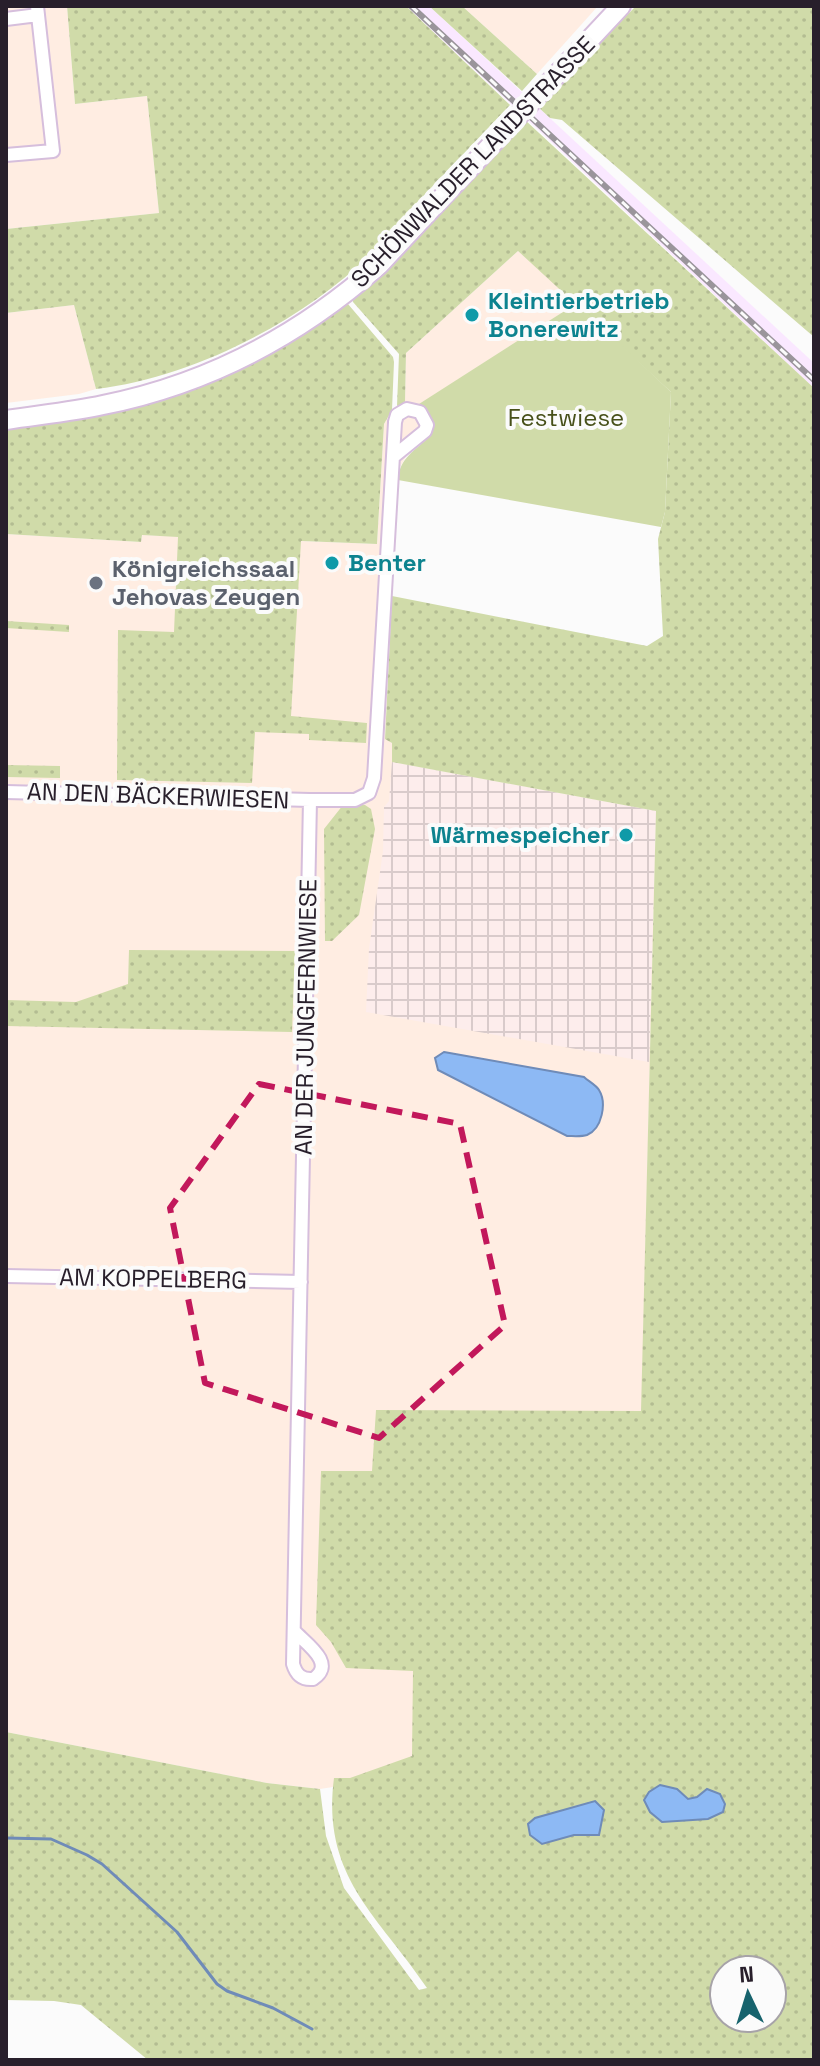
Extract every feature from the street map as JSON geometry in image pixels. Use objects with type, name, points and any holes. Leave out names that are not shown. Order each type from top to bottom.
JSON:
[{"type":"main road","name":"SCHÖNWALDER LANDSTRASSE","points":[[6,420],[105,405],[178,384],[256,353],[305,323],[379,265],[621,6]]},
{"type":"street","points":[[6,19],[38,11],[53,151],[6,155]]},
{"type":"street","points":[[310,800],[355,800],[369,793],[373,786],[393,457]]},
{"type":"street","name":"AN DEN BÄCKERWIESEN","points":[[6,792],[310,800]]},
{"type":"street","name":"AN DER JUNGFERNWIESE","points":[[295,1632],[310,800]]},
{"type":"street","name":"AM KOPPELBERG","points":[[6,1276],[301,1282]]},
{"type":"highlighted area","points":[[259,1084],[460,1124],[505,1325],[379,1438],[205,1383],[170,1208]]},
{"type":"shaded area","points":[[6,6],[67,6],[75,104],[147,96],[159,213],[6,229]]},
{"type":"shaded area","points":[[406,6],[429,6],[814,363],[814,388]]},
{"type":"shaded area","points":[[462,6],[598,6],[537,74]]},
{"type":"shaded area","points":[[518,251],[577,303],[420,404],[427,412],[432,429],[430,436],[407,455],[398,471],[385,738],[392,743],[392,762],[656,811],[635,1685],[320,1789],[267,1783],[6,1732],[6,534],[141,542],[142,535],[377,544],[384,424],[392,410],[405,402],[406,353]]},
{"type":"shaded area","points":[[74,305],[96,389],[6,403],[6,313]]},
{"type":"shaded area","points":[[392,762],[656,811],[649,1062],[366,1012],[369,949],[383,851],[384,807],[389,801]]},
{"type":"green space","points":[[67,6],[406,6],[510,105],[407,213],[391,235],[313,302],[244,342],[207,359],[133,383],[96,389],[74,305],[6,313],[6,229],[159,213],[147,96],[75,104]]},
{"type":"green space","points":[[429,6],[462,6],[537,74],[522,91]]},
{"type":"green space","points":[[636,6],[814,6],[814,337],[562,120],[550,118],[537,106]]},
{"type":"green space","points":[[525,120],[814,388],[814,2060],[148,2060],[81,2005],[6,2000],[6,1732],[267,1783],[320,1789],[326,1836],[344,1888],[419,1990],[427,1988],[358,1893],[345,1869],[336,1842],[332,1812],[334,1778],[350,1778],[412,1756],[413,1671],[346,1668],[331,1642],[316,1625],[321,1471],[372,1471],[376,1410],[641,1411],[656,811],[392,762],[392,743],[385,739],[392,596],[647,646],[663,636],[658,539],[665,512],[671,392],[518,251],[406,353],[405,403],[397,406],[399,354],[353,302],[352,296]]},
{"type":"green space","points":[[344,302],[393,357],[394,362],[392,410],[384,424],[377,544],[301,541],[291,716],[367,723],[366,743],[309,740],[309,734],[255,732],[252,783],[117,780],[118,630],[174,632],[178,537],[142,535],[141,542],[6,534],[6,430],[101,414]]},
{"type":"green space","name":"Festwiese","points":[[577,303],[671,392],[665,512],[661,527],[398,480],[405,460],[430,436],[432,421],[419,404]]},
{"type":"green space","points":[[6,621],[69,625],[69,632],[6,628]]},
{"type":"green space","points":[[6,765],[60,766],[60,778],[6,777]]},
{"type":"green space","points":[[343,805],[365,805],[371,809],[375,829],[359,915],[332,941],[325,941],[324,829]]},
{"type":"green space","points":[[129,950],[295,951],[292,1032],[6,1026],[6,1000],[76,1002],[128,984]]},
{"type":"water","points":[[444,1052],[584,1077],[598,1088],[601,1095],[603,1108],[599,1122],[587,1135],[567,1136],[438,1070],[435,1058]]},
{"type":"water","points":[[660,1785],[677,1789],[688,1799],[697,1797],[707,1789],[720,1794],[725,1804],[723,1812],[708,1819],[662,1822],[650,1812],[644,1800],[649,1792]]},
{"type":"water","points":[[595,1801],[604,1810],[599,1835],[574,1835],[542,1844],[530,1835],[528,1824],[535,1818]]},
{"type":"waterway","points":[[6,1838],[51,1839],[102,1864],[177,1932],[217,1984],[312,2029]]},
{"type":"railway","points":[[411,6],[814,380]]},
{"type":"place","name":"Kleintierbetrieb Bonerewitz","points":[[472,315]]},
{"type":"place","name":"Benter","points":[[332,563]]},
{"type":"place","name":"Königreichssaal Jehovas Zeugen","points":[[96,583]]},
{"type":"place","name":"Wärmespeicher","points":[[626,835]]}]
